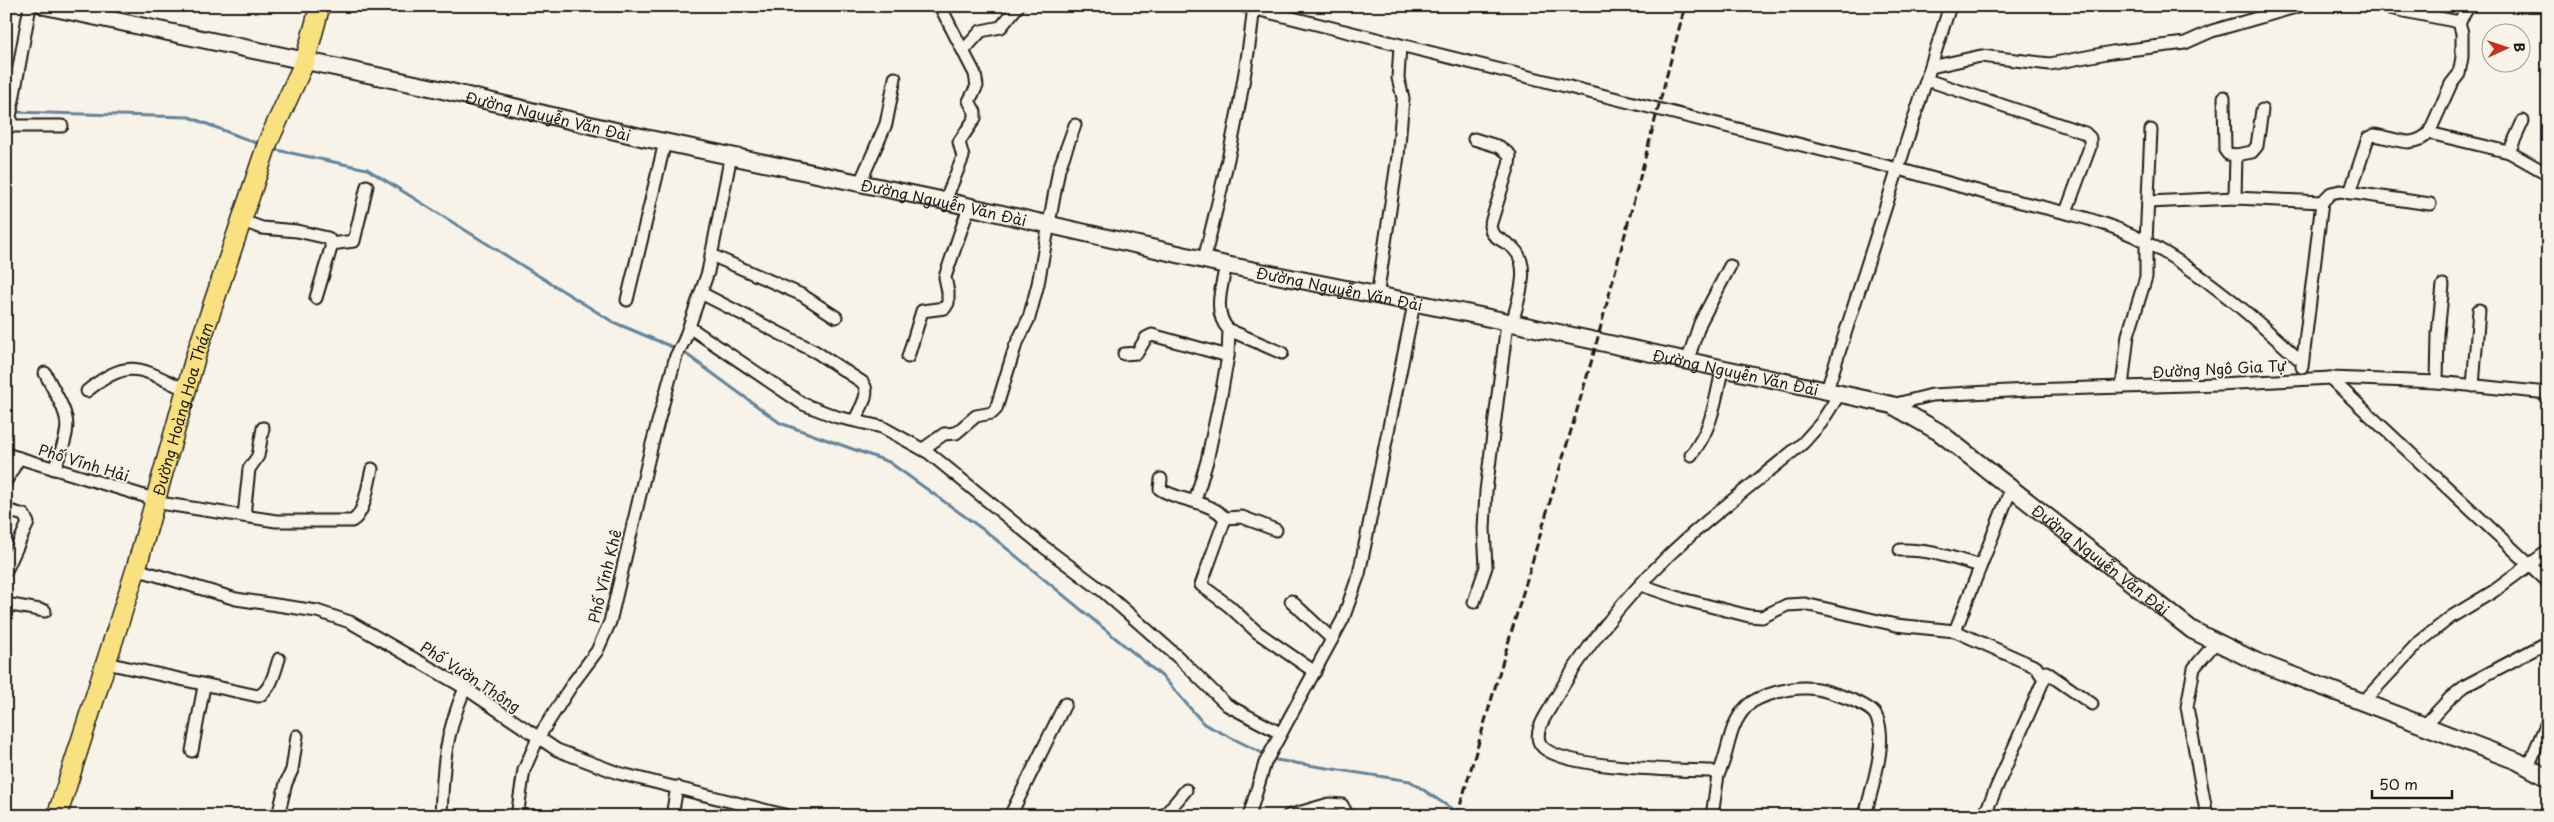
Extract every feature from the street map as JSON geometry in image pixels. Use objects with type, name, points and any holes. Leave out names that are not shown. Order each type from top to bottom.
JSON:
[{"type":"main road","name":"Đường Hoàng Hoa Thám","points":[[57,816],[136,569],[186,390],[240,220],[266,147],[304,61],[320,6]]},
{"type":"street","points":[[30,6],[10,113],[14,126],[62,126]]},
{"type":"street","name":"Đường Nguyễn Văn Đài","points":[[45,6],[434,88],[665,142],[731,155],[860,185],[945,201],[1226,265],[1722,370],[1833,391],[1892,405],[1939,432],[2192,630],[2255,661],[2425,725],[2528,767],[2548,778]]},
{"type":"street","points":[[940,6],[964,50],[977,81],[976,90],[969,101],[975,115],[959,142],[963,157],[945,201]]},
{"type":"street","points":[[964,50],[982,31],[1001,27],[1018,6]]},
{"type":"street","points":[[1718,775],[1711,771],[1601,766],[1550,751],[1541,746],[1537,738],[1540,726],[1571,670],[1641,585],[1667,557],[1803,443],[1821,423],[1833,391],[1898,169],[1950,6]]},
{"type":"street","points":[[1931,67],[1981,56],[2050,64],[2112,52],[2185,43],[2212,31],[2300,6]]},
{"type":"street","points":[[2379,6],[2459,22]]},
{"type":"street","points":[[2350,193],[2368,138],[2374,135],[2406,142],[2420,141],[2429,133],[2451,84],[2459,74],[2462,57],[2462,33],[2459,22],[2469,6]]},
{"type":"street","points":[[1204,259],[1220,196],[1246,71],[1250,7],[1898,169],[2004,198],[2066,212],[2108,225],[2146,242],[2206,281],[2236,304],[2302,362]]},
{"type":"street","points":[[1377,297],[1399,148],[1403,98],[1398,78],[1400,46]]},
{"type":"street","points":[[860,185],[886,124],[895,78]]},
{"type":"street","points":[[1927,80],[2085,133],[2090,138],[2086,161],[2066,212]]},
{"type":"street","points":[[2224,97],[2226,150],[2228,154],[2236,155],[2252,152],[2257,146],[2262,110]]},
{"type":"street","points":[[2509,152],[2523,120]]},
{"type":"street","points":[[922,449],[944,434],[956,433],[976,416],[992,413],[996,409],[1015,348],[1029,318],[1038,284],[1059,169],[1075,125]]},
{"type":"street","points":[[2122,387],[2128,335],[2146,277],[2151,130]]},
{"type":"street","points":[[2429,133],[2509,152],[2548,174]]},
{"type":"street","points":[[1474,139],[1500,147],[1510,155],[1509,166],[1490,226],[1492,233],[1508,243],[1522,259],[1523,271],[1510,324],[1486,491],[1484,528],[1486,567],[1474,602]]},
{"type":"street","points":[[627,300],[665,142]]},
{"type":"street","points":[[731,155],[711,255],[701,293],[689,327],[803,404],[830,415],[882,427],[922,449],[959,476],[1044,547],[1104,592],[1179,658],[1227,705],[1280,733]]},
{"type":"street","points":[[2234,198],[2236,155]]},
{"type":"street","points":[[332,244],[354,241],[367,186]]},
{"type":"street","points":[[2300,378],[2322,202],[2331,193],[2350,193],[2430,204]]},
{"type":"street","points":[[2148,202],[2234,198],[2322,202]]},
{"type":"street","points":[[908,357],[922,310],[945,308],[948,302],[945,277],[969,207]]},
{"type":"street","points":[[240,220],[262,228],[298,231],[324,236],[332,244]]},
{"type":"street","points":[[316,298],[332,244]]},
{"type":"street","points":[[711,255],[802,295],[836,317]]},
{"type":"street","points":[[1226,265],[1220,300],[1222,323],[1229,330],[1282,353]]},
{"type":"street","points":[[1687,362],[1700,323],[1730,266]]},
{"type":"street","points":[[2437,382],[2438,334],[2444,285]]},
{"type":"street","points":[[701,293],[816,352],[862,382],[866,387],[867,393],[855,420]]},
{"type":"street","points":[[1249,816],[1265,763],[1343,619],[1359,574],[1414,304]]},
{"type":"street","points":[[2473,386],[2479,310]]},
{"type":"street","name":"Phố Vĩnh Khê","points":[[517,816],[524,770],[538,738],[573,683],[597,651],[610,622],[652,444],[676,356],[689,327]]},
{"type":"street","points":[[1195,501],[1207,461],[1228,356],[1229,330]]},
{"type":"street","points":[[1124,354],[1137,353],[1146,338],[1152,335],[1228,356]]},
{"type":"street","points":[[87,391],[106,376],[122,369],[147,372],[186,390]]},
{"type":"street","points":[[1690,455],[1703,440],[1709,425],[1722,370]]},
{"type":"street","points":[[45,374],[67,417],[68,425],[66,441],[54,469]]},
{"type":"street","name":"Đường Ngô Gia Tự","points":[[1892,405],[1932,396],[2219,384],[2300,378],[2437,382],[2548,394]]},
{"type":"street","points":[[2330,378],[2548,582]]},
{"type":"street","points":[[244,516],[249,468],[258,456],[263,428]]},
{"type":"street","name":"Phố Vĩnh Hải","points":[[6,454],[154,501],[244,516],[304,522],[352,521],[357,518],[372,469]]},
{"type":"street","points":[[6,481],[19,458]]},
{"type":"street","points":[[1161,478],[1160,488],[1166,493],[1195,501],[1224,518],[1242,517],[1276,530]]},
{"type":"street","points":[[1955,631],[2011,490]]},
{"type":"street","points":[[6,510],[24,515],[28,523],[6,571]]},
{"type":"street","points":[[1224,518],[1225,524],[1201,585],[1229,606],[1257,632],[1315,672]]},
{"type":"street","points":[[1900,550],[1920,550],[1940,554],[1980,566]]},
{"type":"street","points":[[2363,702],[2417,644],[2451,617],[2494,590],[2548,551]]},
{"type":"street","name":"Phố Vườn Thông","points":[[136,569],[236,599],[317,611],[350,622],[465,688],[557,750],[618,773],[677,787],[757,812],[788,816]]},
{"type":"street","points":[[1641,585],[1682,599],[1748,616],[1762,617],[1787,605],[1805,604],[1896,625],[1955,631],[2036,667],[2044,679],[1984,816]]},
{"type":"street","points":[[1291,601],[1332,639]]},
{"type":"street","points":[[6,604],[45,611]]},
{"type":"street","points":[[2207,816],[2187,707],[2194,668],[2216,642]]},
{"type":"street","points":[[2425,725],[2464,686],[2548,642]]},
{"type":"street","points":[[106,663],[204,686],[258,696],[264,694],[270,684],[279,659]]},
{"type":"street","points":[[2041,672],[2046,672],[2092,704]]},
{"type":"street","points":[[192,751],[204,686]]},
{"type":"street","points":[[1712,816],[1718,775],[1724,763],[1732,727],[1748,705],[1775,692],[1808,687],[1834,694],[1868,707],[1876,715],[1881,731],[1878,764],[1865,816]]},
{"type":"street","points":[[441,816],[445,746],[453,717],[465,688]]},
{"type":"street","points":[[1010,816],[1065,704]]},
{"type":"street","points":[[2528,767],[2548,720]]},
{"type":"street","points":[[278,816],[286,783],[292,770],[297,736]]},
{"type":"street","points":[[672,816],[677,787]]},
{"type":"street","points":[[1164,816],[1186,790]]},
{"type":"street","points":[[1288,816],[1329,804],[1342,805],[1348,816]]},
{"type":"waterway","points":[[13,112],[189,117],[261,145]]},
{"type":"waterway","points":[[272,149],[367,169],[613,322],[677,349]]},
{"type":"waterway","points":[[682,351],[780,423],[889,462],[988,533],[1164,678],[1204,724],[1276,760],[1410,781],[1452,809]]},
{"type":"railway","points":[[1457,816],[1593,356],[1685,6]]}]
